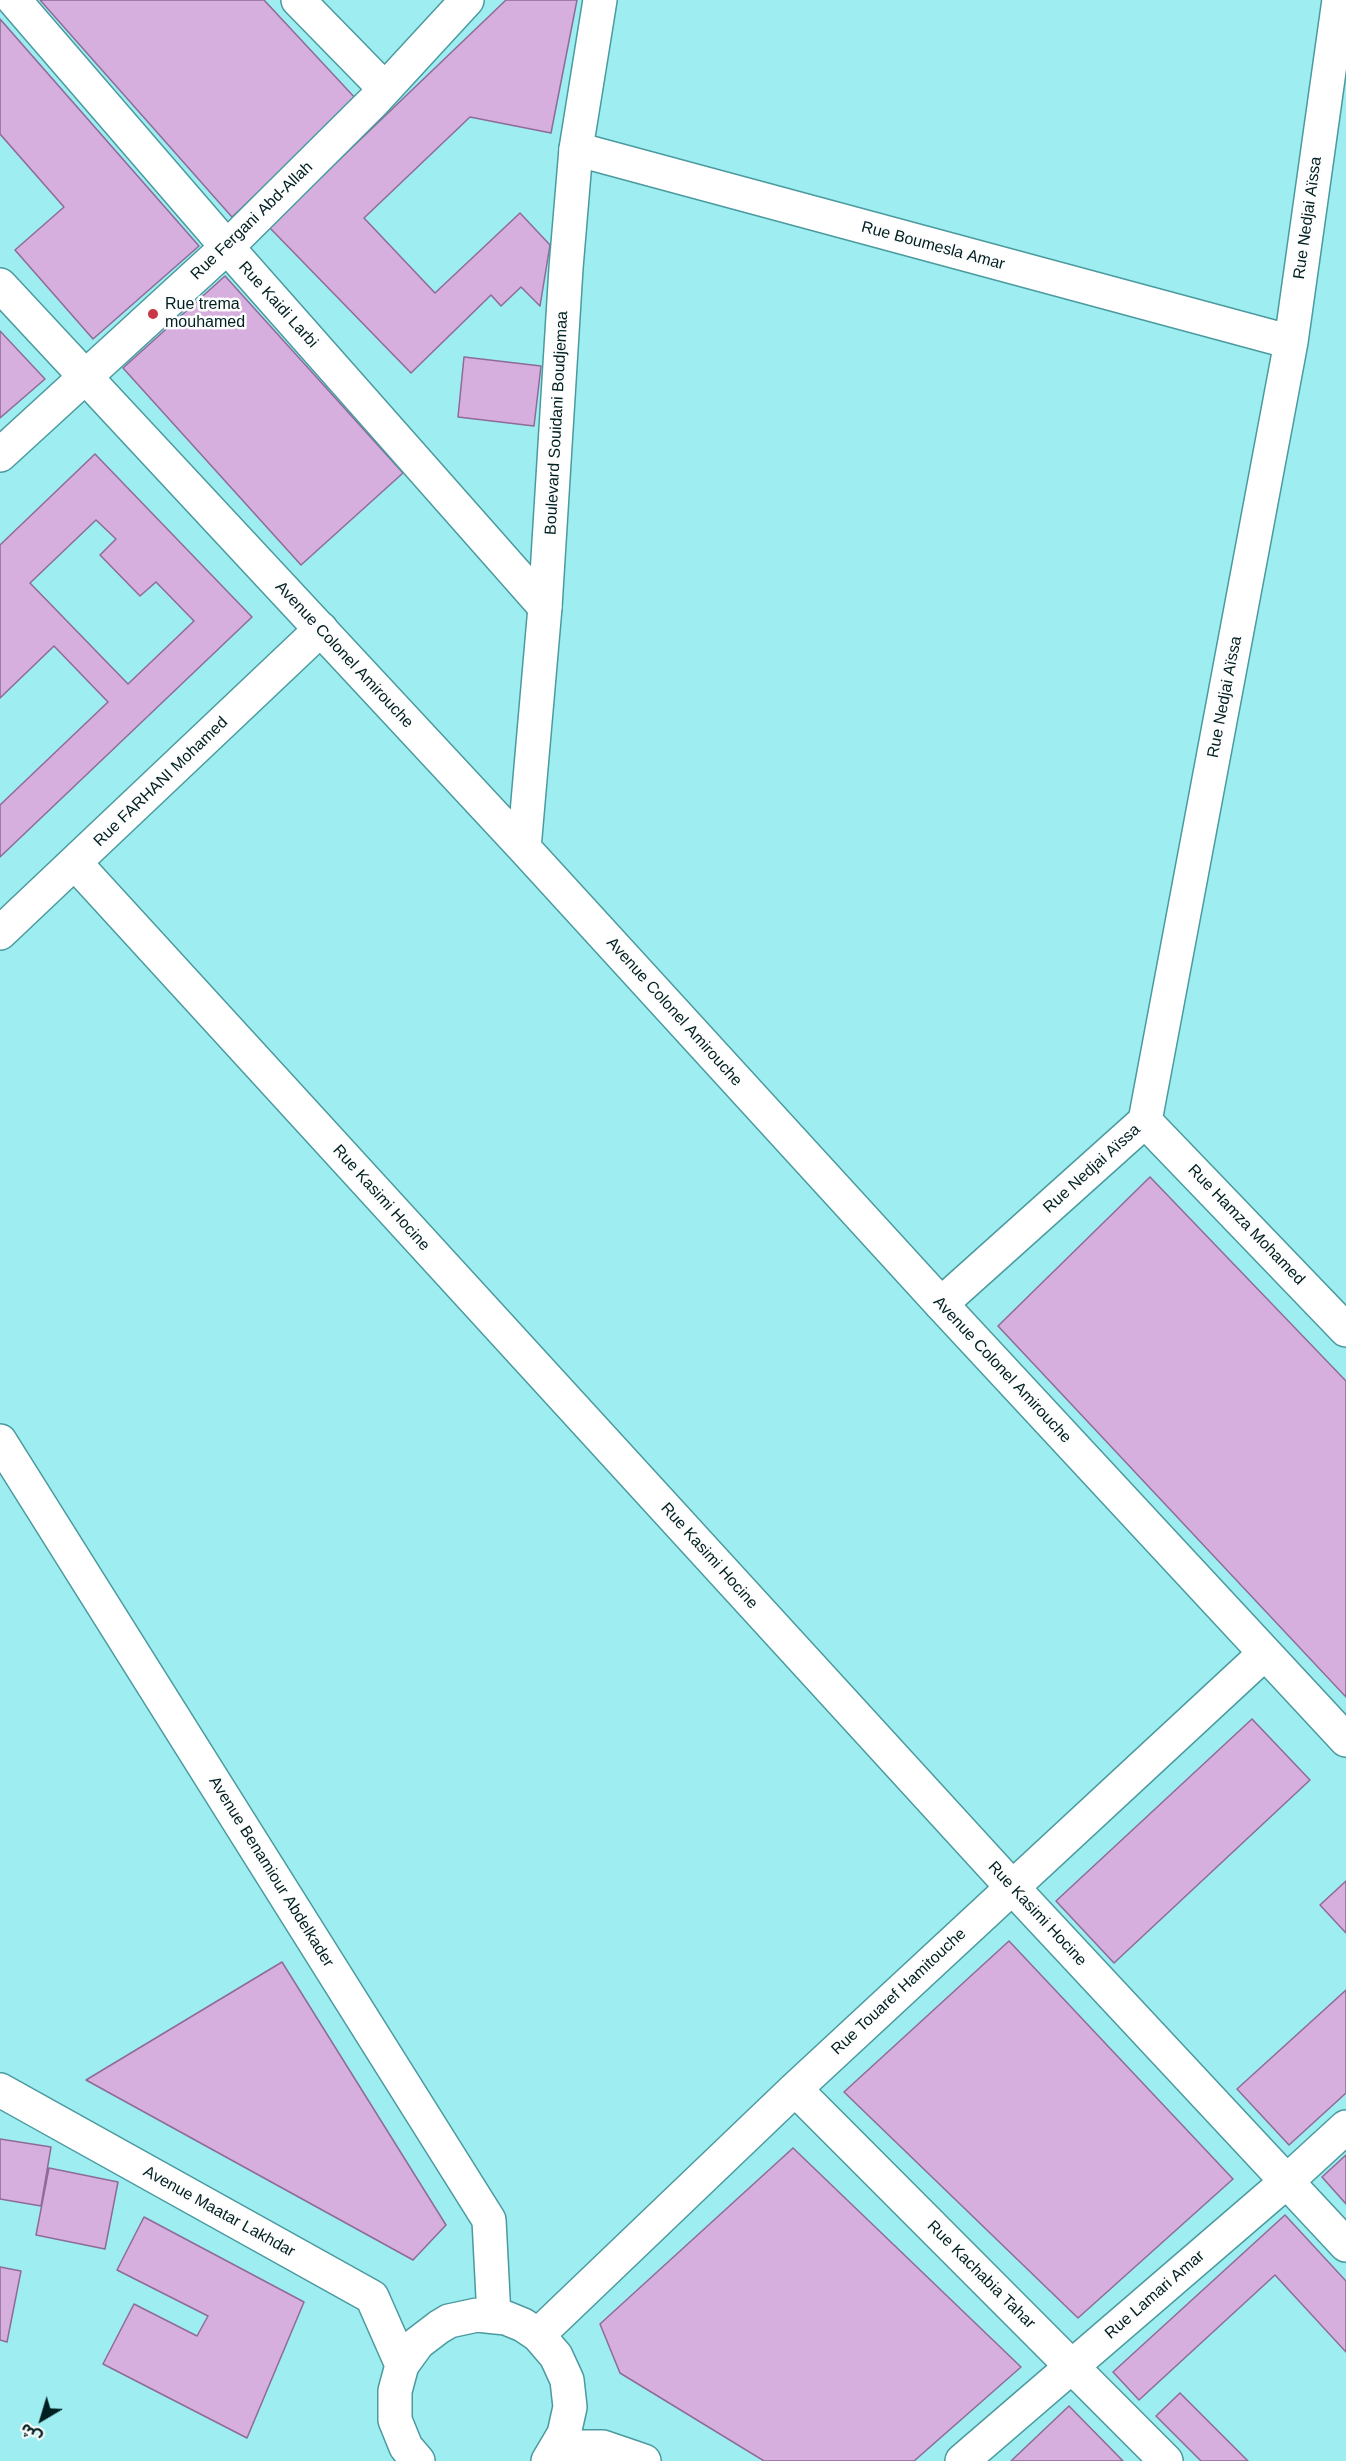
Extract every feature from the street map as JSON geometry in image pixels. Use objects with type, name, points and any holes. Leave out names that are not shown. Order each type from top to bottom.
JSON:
[{"type":"street","name":"Rue Kaidi Larbi","points":[[14,0],[226,247],[545,607]]},
{"type":"street","points":[[298,0],[385,89]]},
{"type":"street","name":"Rue Fergani Abd-Allah","points":[[0,455],[226,247],[385,89],[467,0]]},
{"type":"street","name":"Boulevard Souidani Boudjemaa","points":[[524,848],[545,607],[566,268],[576,149],[600,0]]},
{"type":"street","name":"Rue Nedjai Aïssa","points":[[941,1304],[1146,1121],[1291,342],[1339,0]]},
{"type":"street","name":"Rue Boumesla Amar","points":[[576,149],[1291,342]]},
{"type":"street","name":"Avenue Colonel Amirouche","points":[[0,285],[524,848],[941,1304],[1346,1740]]},
{"type":"street","name":"Rue FARHANI Mohamed","points":[[0,933],[321,630]]},
{"type":"street","name":"Rue Kasimi Hocine","points":[[75,864],[1012,1887],[1346,2245]]},
{"type":"street","name":"Rue Hamza Mohamed","points":[[1146,1121],[1346,1330]]},
{"type":"street","name":"Avenue Benamiour Abdelkader","points":[[0,1442],[489,2220],[494,2317]]},
{"type":"street","name":"Rue Touaref Hamitouche","points":[[538,2335],[795,2089],[1264,1654]]},
{"type":"street","name":"Rue Kachabia Tahar","points":[[795,2089],[1166,2461]]},
{"type":"street","name":"Avenue Maatar Lakhdar","points":[[0,2090],[372,2297],[402,2365]]},
{"type":"street","name":"Rue Lamari Amar","points":[[962,2461],[1286,2182],[1346,2127]]},
{"type":"street","points":[[418,2461],[406,2446],[395,2420],[395,2391],[402,2365],[418,2343],[439,2327],[450,2321],[477,2315],[506,2318],[523,2325],[538,2335],[556,2356],[567,2380],[570,2407],[564,2434],[549,2459]]},
{"type":"street","points":[[549,2459],[578,2447],[603,2447],[644,2461]]},
{"type":"building","points":[[40,0],[264,0],[357,100],[232,217]]},
{"type":"building","points":[[506,0],[577,0],[551,133],[470,117],[364,218],[435,293],[520,213],[550,245],[540,306],[521,287],[501,306],[491,295],[411,373],[269,227]]},
{"type":"building","points":[[0,19],[199,246],[93,339],[15,250],[64,207],[0,134]]},
{"type":"building","points":[[225,276],[403,473],[301,565],[123,368]]},
{"type":"building","points":[[0,331],[45,379],[0,418]]},
{"type":"building","points":[[464,357],[541,366],[534,426],[458,417]]},
{"type":"building","points":[[95,454],[252,617],[0,857],[0,805],[108,702],[54,646],[0,698],[0,545]],"holes":[[[96,520],[116,539],[100,555],[140,596],[156,582],[194,621],[128,684],[30,583]]]},
{"type":"building","points":[[1150,1177],[1346,1381],[1346,1697],[998,1326]]},
{"type":"building","points":[[1252,1719],[1310,1780],[1114,1963],[1056,1901]]},
{"type":"building","points":[[1346,1881],[1346,1933],[1320,1905]]},
{"type":"building","points":[[1009,1941],[1233,2179],[1078,2318],[844,2092]]},
{"type":"building","points":[[282,1962],[446,2225],[413,2260],[86,2080]]},
{"type":"building","points":[[1346,1990],[1346,2093],[1289,2145],[1237,2089]]},
{"type":"building","points":[[0,2139],[51,2147],[41,2206],[0,2199]]},
{"type":"building","points":[[793,2148],[1021,2367],[914,2461],[764,2461],[620,2373],[600,2324]]},
{"type":"building","points":[[1346,2155],[1346,2204],[1322,2177]]},
{"type":"building","points":[[49,2168],[118,2182],[105,2249],[36,2235]]},
{"type":"building","points":[[1285,2215],[1346,2281],[1346,2352],[1275,2275],[1139,2400],[1113,2372]]},
{"type":"building","points":[[144,2217],[304,2302],[247,2438],[103,2364],[134,2304],[197,2336],[208,2316],[117,2270]]},
{"type":"building","points":[[0,2267],[21,2271],[7,2342],[0,2340]]},
{"type":"building","points":[[1180,2393],[1248,2461],[1201,2461],[1156,2416]]},
{"type":"building","points":[[1069,2406],[1123,2461],[1011,2461]]},
{"type":"place","name":"Rue trema mouhamed","points":[[153,314]]}]
